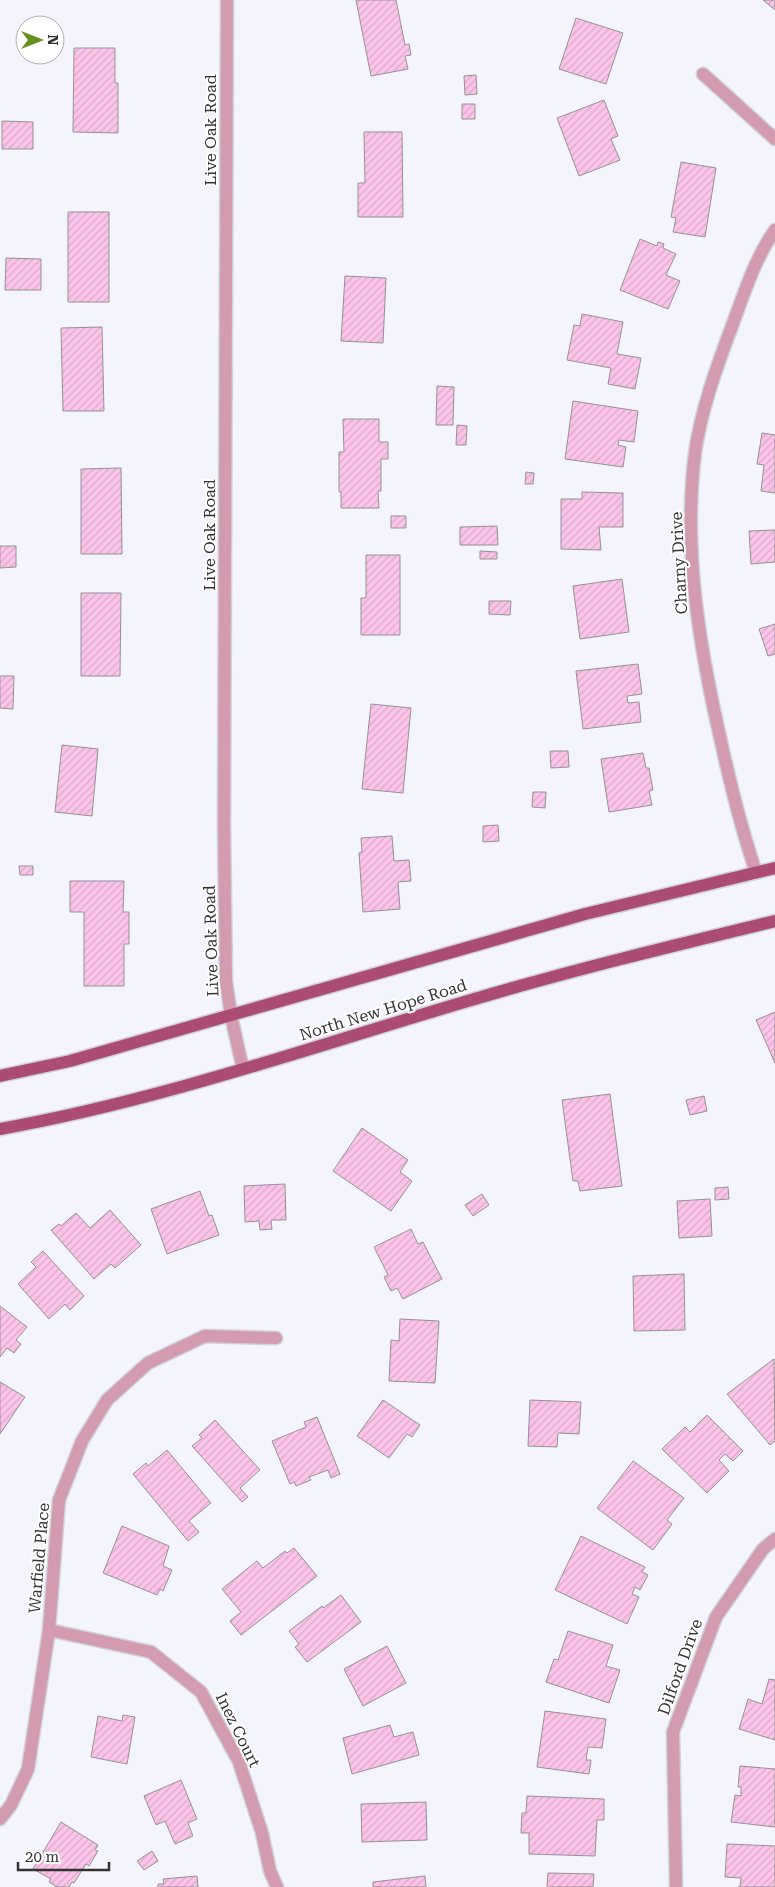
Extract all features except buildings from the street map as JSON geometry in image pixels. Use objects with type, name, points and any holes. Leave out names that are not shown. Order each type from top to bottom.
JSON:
[{"type":"main road","points":[[0,1076],[70,1061],[575,917],[775,868]]},
{"type":"main road","name":"North New Hope Road","points":[[0,1130],[66,1118],[243,1069],[479,998],[775,921]]},
{"type":"street","name":"Live Oak Road","points":[[227,0],[224,826],[226,981],[231,1016],[243,1069]]},
{"type":"street","points":[[703,74],[775,139]]},
{"type":"street","name":"Charny Drive","points":[[756,872],[742,830],[706,673],[698,621],[690,528],[695,452],[712,380],[748,282],[775,230]]},
{"type":"street","name":"Warfield Place","points":[[0,1820],[11,1805],[28,1769],[49,1630],[58,1500],[82,1442],[107,1400],[148,1363],[205,1336],[276,1338]]},
{"type":"street","name":"Dilford Drive","points":[[676,1887],[674,1732],[716,1617],[763,1549],[775,1538]]},
{"type":"street","name":"Inez Court","points":[[49,1630],[151,1652],[201,1692],[239,1762],[262,1833],[270,1871],[277,1887]]}]
